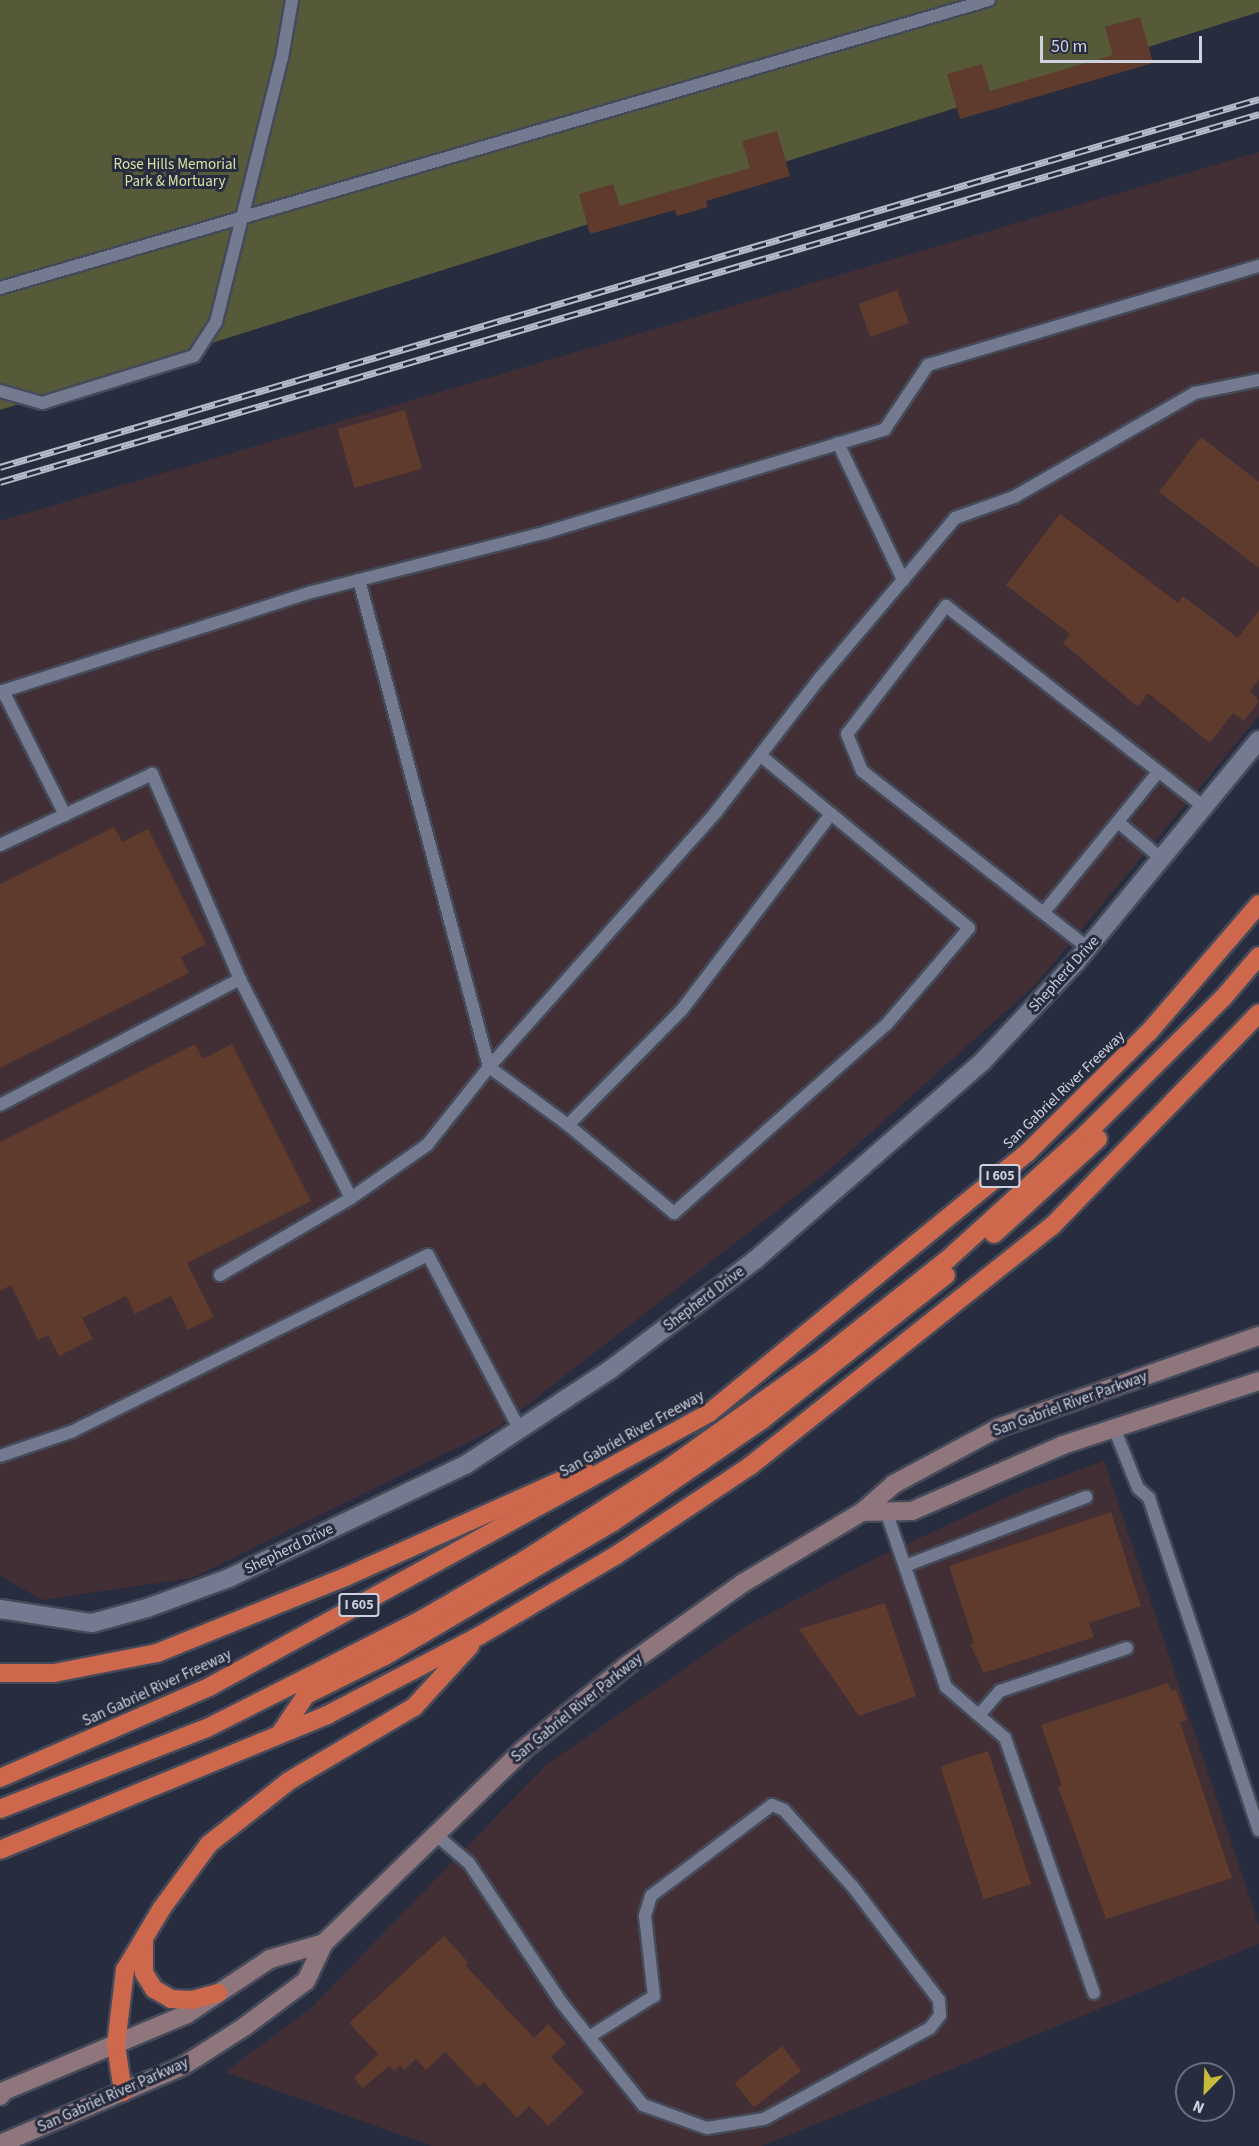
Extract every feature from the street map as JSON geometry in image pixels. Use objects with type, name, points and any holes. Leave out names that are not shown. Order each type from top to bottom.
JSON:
[{"type":"highway","name":"San Gabriel River Freeway","points":[[0,1778],[209,1687],[709,1413],[1027,1154],[1149,1032],[1259,904]]},
{"type":"highway","points":[[0,1809],[207,1728],[417,1622],[518,1564],[680,1460],[818,1362],[948,1259],[1087,1133],[1223,998],[1259,956]]},
{"type":"highway","points":[[278,1736],[306,1695],[385,1656],[614,1522],[762,1420],[905,1311],[1057,1179],[1186,1053],[1259,973]]},
{"type":"highway","points":[[0,1850],[278,1736],[479,1636],[615,1556],[750,1466],[1052,1226],[1259,1013]]},
{"type":"highway","points":[[0,1673],[54,1673],[157,1653],[345,1577],[709,1413]]},
{"type":"highway","points":[[123,2091],[116,2045],[126,1970],[144,1939],[209,1844],[289,1781],[414,1707],[479,1636]]},
{"type":"highway","points":[[144,1939],[144,1973],[154,1989],[171,1999],[192,2000],[218,1993]]},
{"type":"main road","name":"San Gabriel River Parkway","points":[[0,2144],[183,2066],[244,2027],[306,1981],[324,1943],[523,1750],[629,1664],[743,1583],[862,1512],[894,1484],[1000,1427],[1259,1336]]},
{"type":"main road","name":"San Gabriel River Parkway","points":[[862,1512],[912,1511],[1063,1445],[1259,1381]]},
{"type":"main road","name":"San Gabriel River Parkway","points":[[1,2092],[187,2014],[270,1959],[324,1943]]},
{"type":"street","name":"Shepherd Drive","points":[[0,1609],[92,1623],[147,1608],[229,1578],[465,1465],[611,1368],[755,1260],[982,1062],[1088,948],[1259,740]]},
{"type":"lane","points":[[0,391],[42,403],[194,356],[216,322],[282,58],[292,0]]},
{"type":"lane","points":[[0,288],[989,0]]},
{"type":"lane","points":[[65,815],[2,691],[359,580],[547,532],[885,429],[928,365],[1259,266]]},
{"type":"lane","points":[[220,1275],[351,1198],[427,1145],[489,1067],[716,812],[760,755],[955,518],[1014,497],[1195,393],[1259,381]]},
{"type":"lane","points":[[838,443],[903,580]]},
{"type":"lane","points":[[359,580],[489,1067],[568,1125],[674,1213],[886,1025],[969,928],[760,755]]},
{"type":"lane","points":[[1088,948],[862,771],[847,734],[946,606],[1204,807]]},
{"type":"lane","points":[[1044,912],[1158,772]]},
{"type":"lane","points":[[0,845],[152,774],[240,979],[351,1198]]},
{"type":"lane","points":[[568,1125],[681,1011],[831,814]]},
{"type":"lane","points":[[1118,822],[1162,859]]},
{"type":"lane","points":[[0,1105],[240,979]]},
{"type":"lane","points":[[0,1456],[72,1432],[429,1255],[520,1430]]},
{"type":"lane","points":[[1114,1428],[1138,1488],[1149,1498],[1258,1826]]},
{"type":"lane","points":[[905,1566],[1086,1497]]},
{"type":"lane","points":[[886,1511],[946,1687],[1005,1738],[1094,1993]]},
{"type":"lane","points":[[979,1715],[1000,1691],[1127,1648]]},
{"type":"lane","points":[[435,1834],[469,1863],[561,2002],[643,2105],[706,2128],[764,2120],[930,2028],[940,2015],[939,2000],[852,1886],[784,1810],[772,1805],[651,1896],[645,1916],[654,1996],[589,2037]]},
{"type":"shaded area","points":[[1259,152],[1259,716],[1036,984],[829,1170],[499,1427],[192,1578],[41,1600],[0,1575],[0,521]]},
{"type":"shaded area","points":[[1104,1461],[1259,1926],[1259,1944],[762,2146],[432,2146],[225,2072],[312,2007],[546,1765],[746,1626],[866,1563],[1023,1490]]},
{"type":"green space","name":"Rose Hills Memorial Park & Mortuary","points":[[0,0],[1259,0],[1259,12],[0,410]]},
{"type":"building","points":[[1140,17],[1153,63],[960,119],[947,74],[982,64],[990,91],[1042,76],[1113,55],[1105,27]]},
{"type":"building","points":[[777,131],[790,176],[706,201],[708,207],[677,216],[675,210],[590,234],[579,194],[613,184],[620,206],[750,168],[742,141]]},
{"type":"building","points":[[897,290],[909,323],[870,337],[858,304]]},
{"type":"building","points":[[405,410],[422,469],[355,488],[338,429]]},
{"type":"building","points":[[1201,437],[1259,482],[1259,568],[1159,492]]},
{"type":"building","points":[[1060,514],[1178,603],[1183,596],[1238,638],[1259,610],[1259,679],[1250,691],[1259,701],[1244,721],[1233,713],[1210,743],[1148,693],[1138,707],[1063,643],[1070,634],[1006,585]]},
{"type":"building","points":[[114,827],[122,842],[148,829],[206,944],[181,957],[189,973],[0,1068],[0,884]]},
{"type":"building","points":[[195,1044],[203,1059],[232,1044],[311,1201],[187,1263],[214,1317],[188,1330],[171,1296],[135,1314],[126,1296],[82,1318],[93,1339],[59,1356],[48,1335],[38,1340],[11,1285],[0,1291],[0,1142]]},
{"type":"building","points":[[1111,1512],[1141,1606],[1089,1623],[1094,1637],[984,1673],[970,1644],[974,1643],[949,1566]]},
{"type":"building","points":[[885,1603],[916,1696],[859,1716],[799,1629]]},
{"type":"building","points":[[1168,1683],[1171,1691],[1176,1689],[1187,1720],[1180,1722],[1232,1878],[1106,1919],[1058,1787],[1062,1785],[1041,1725]]},
{"type":"building","points":[[988,1751],[1031,1884],[984,1900],[940,1766]]},
{"type":"building","points":[[444,1936],[468,1962],[465,1965],[534,2038],[548,2024],[566,2043],[551,2057],[584,2092],[548,2126],[529,2106],[517,2118],[484,2082],[478,2087],[445,2052],[426,2070],[416,2059],[404,2070],[400,2065],[394,2071],[389,2066],[363,2088],[354,2078],[378,2054],[349,2023]]},
{"type":"building","points":[[782,2046],[801,2070],[754,2107],[735,2083]]},
{"type":"railway","points":[[0,467],[1259,99]]},
{"type":"railway","points":[[0,482],[1259,114]]}]
